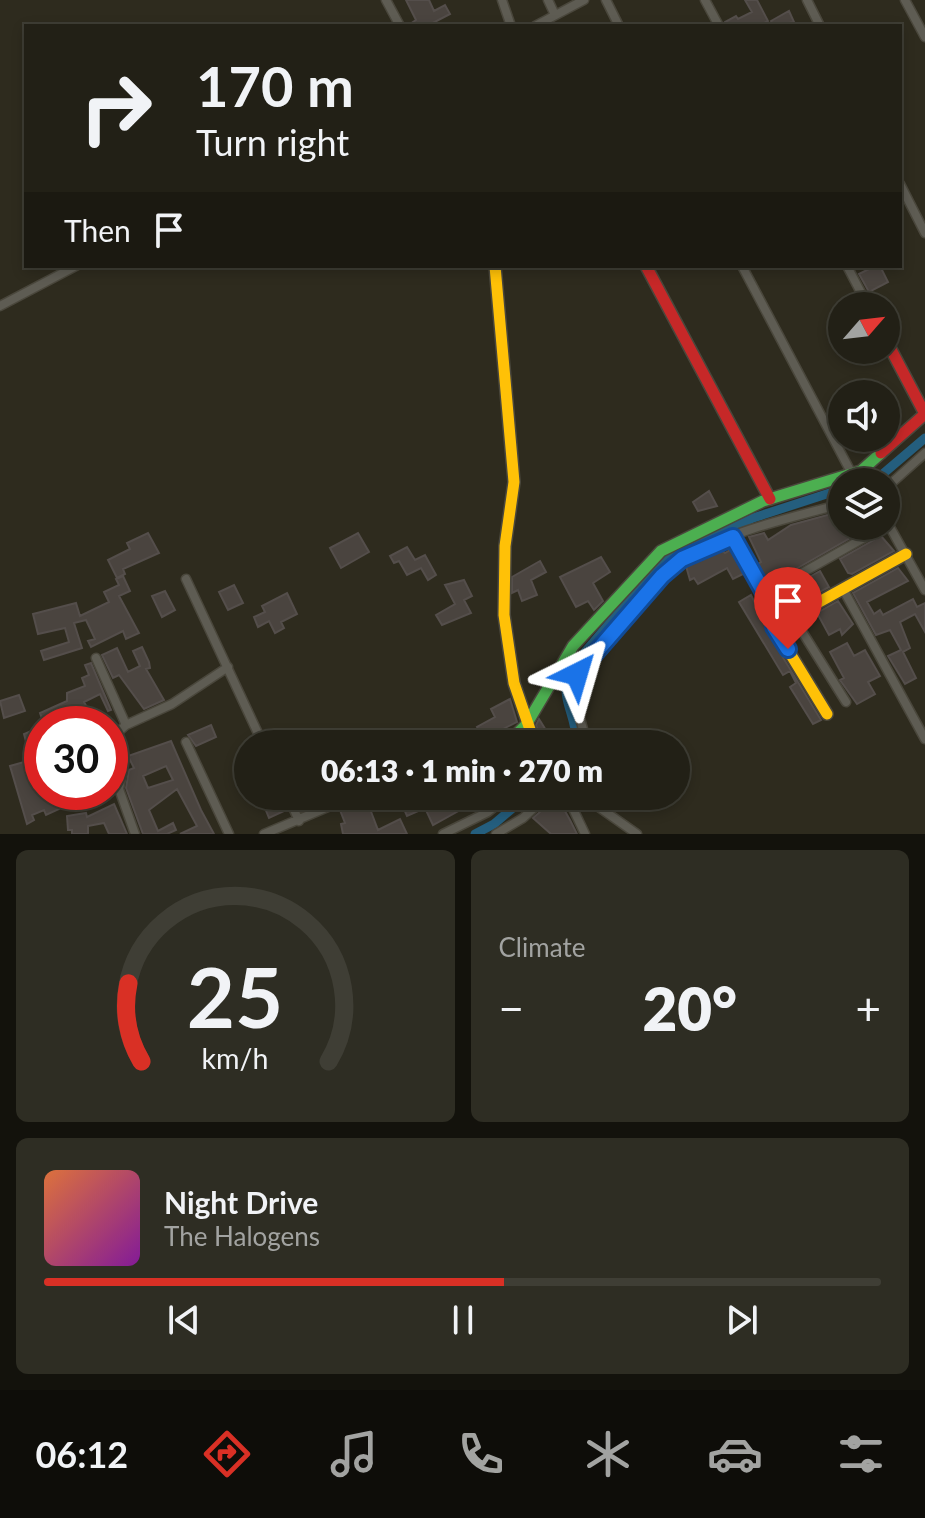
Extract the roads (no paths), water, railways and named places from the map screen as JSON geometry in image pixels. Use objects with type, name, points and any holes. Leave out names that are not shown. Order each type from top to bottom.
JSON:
[{"type":"street","points":[[386,0],[399,24]]},
{"type":"street","points":[[502,0],[510,24]]},
{"type":"street","points":[[548,0],[555,15]]},
{"type":"street","points":[[539,24],[584,0]]},
{"type":"street","points":[[606,0],[618,24]]},
{"type":"street","points":[[705,0],[718,24]]},
{"type":"street","points":[[807,0],[819,24]]},
{"type":"street","points":[[905,0],[925,37]]},
{"type":"street","points":[[902,188],[925,233]]},
{"type":"street","points":[[0,306],[72,268]]},
{"type":"street","points":[[495,268],[514,482],[507,515],[506,622],[513,684],[528,730]]},
{"type":"street","points":[[647,268],[770,499]]},
{"type":"street","points":[[743,268],[849,468]]},
{"type":"street","points":[[848,268],[861,292]]},
{"type":"street","points":[[864,468],[925,414],[899,364]]},
{"type":"street","points":[[900,475],[925,453]]},
{"type":"street","points":[[521,730],[573,646],[661,551],[770,499],[828,481]]},
{"type":"street","points":[[583,730],[572,689],[577,674],[662,576],[682,559],[733,537],[828,508]]},
{"type":"street","points":[[733,537],[781,623]]},
{"type":"street","points":[[765,594],[859,540]]},
{"type":"street","points":[[897,540],[925,590]]},
{"type":"street","points":[[827,714],[774,627],[906,554]]},
{"type":"street","points":[[186,579],[257,730]]},
{"type":"street","points":[[843,589],[925,739]]},
{"type":"street","points":[[793,617],[846,702]]},
{"type":"street","points":[[96,658],[117,706]]},
{"type":"street","points":[[128,724],[172,704],[228,667]]},
{"type":"street","points":[[186,742],[229,834]]},
{"type":"street","points":[[126,810],[135,834]]},
{"type":"street","points":[[294,810],[299,821]]},
{"type":"street","points":[[264,834],[323,810]]},
{"type":"street","points":[[443,834],[490,810]]},
{"type":"street","points":[[496,834],[532,810]]},
{"type":"street","points":[[574,810],[585,834]]},
{"type":"street","points":[[603,810],[637,834]]},
{"type":"waterway","points":[[890,468],[925,438]]},
{"type":"waterway","points":[[575,730],[566,693],[567,673],[662,562],[753,518],[828,494]]},
{"type":"waterway","points":[[475,834],[510,810]]}]
